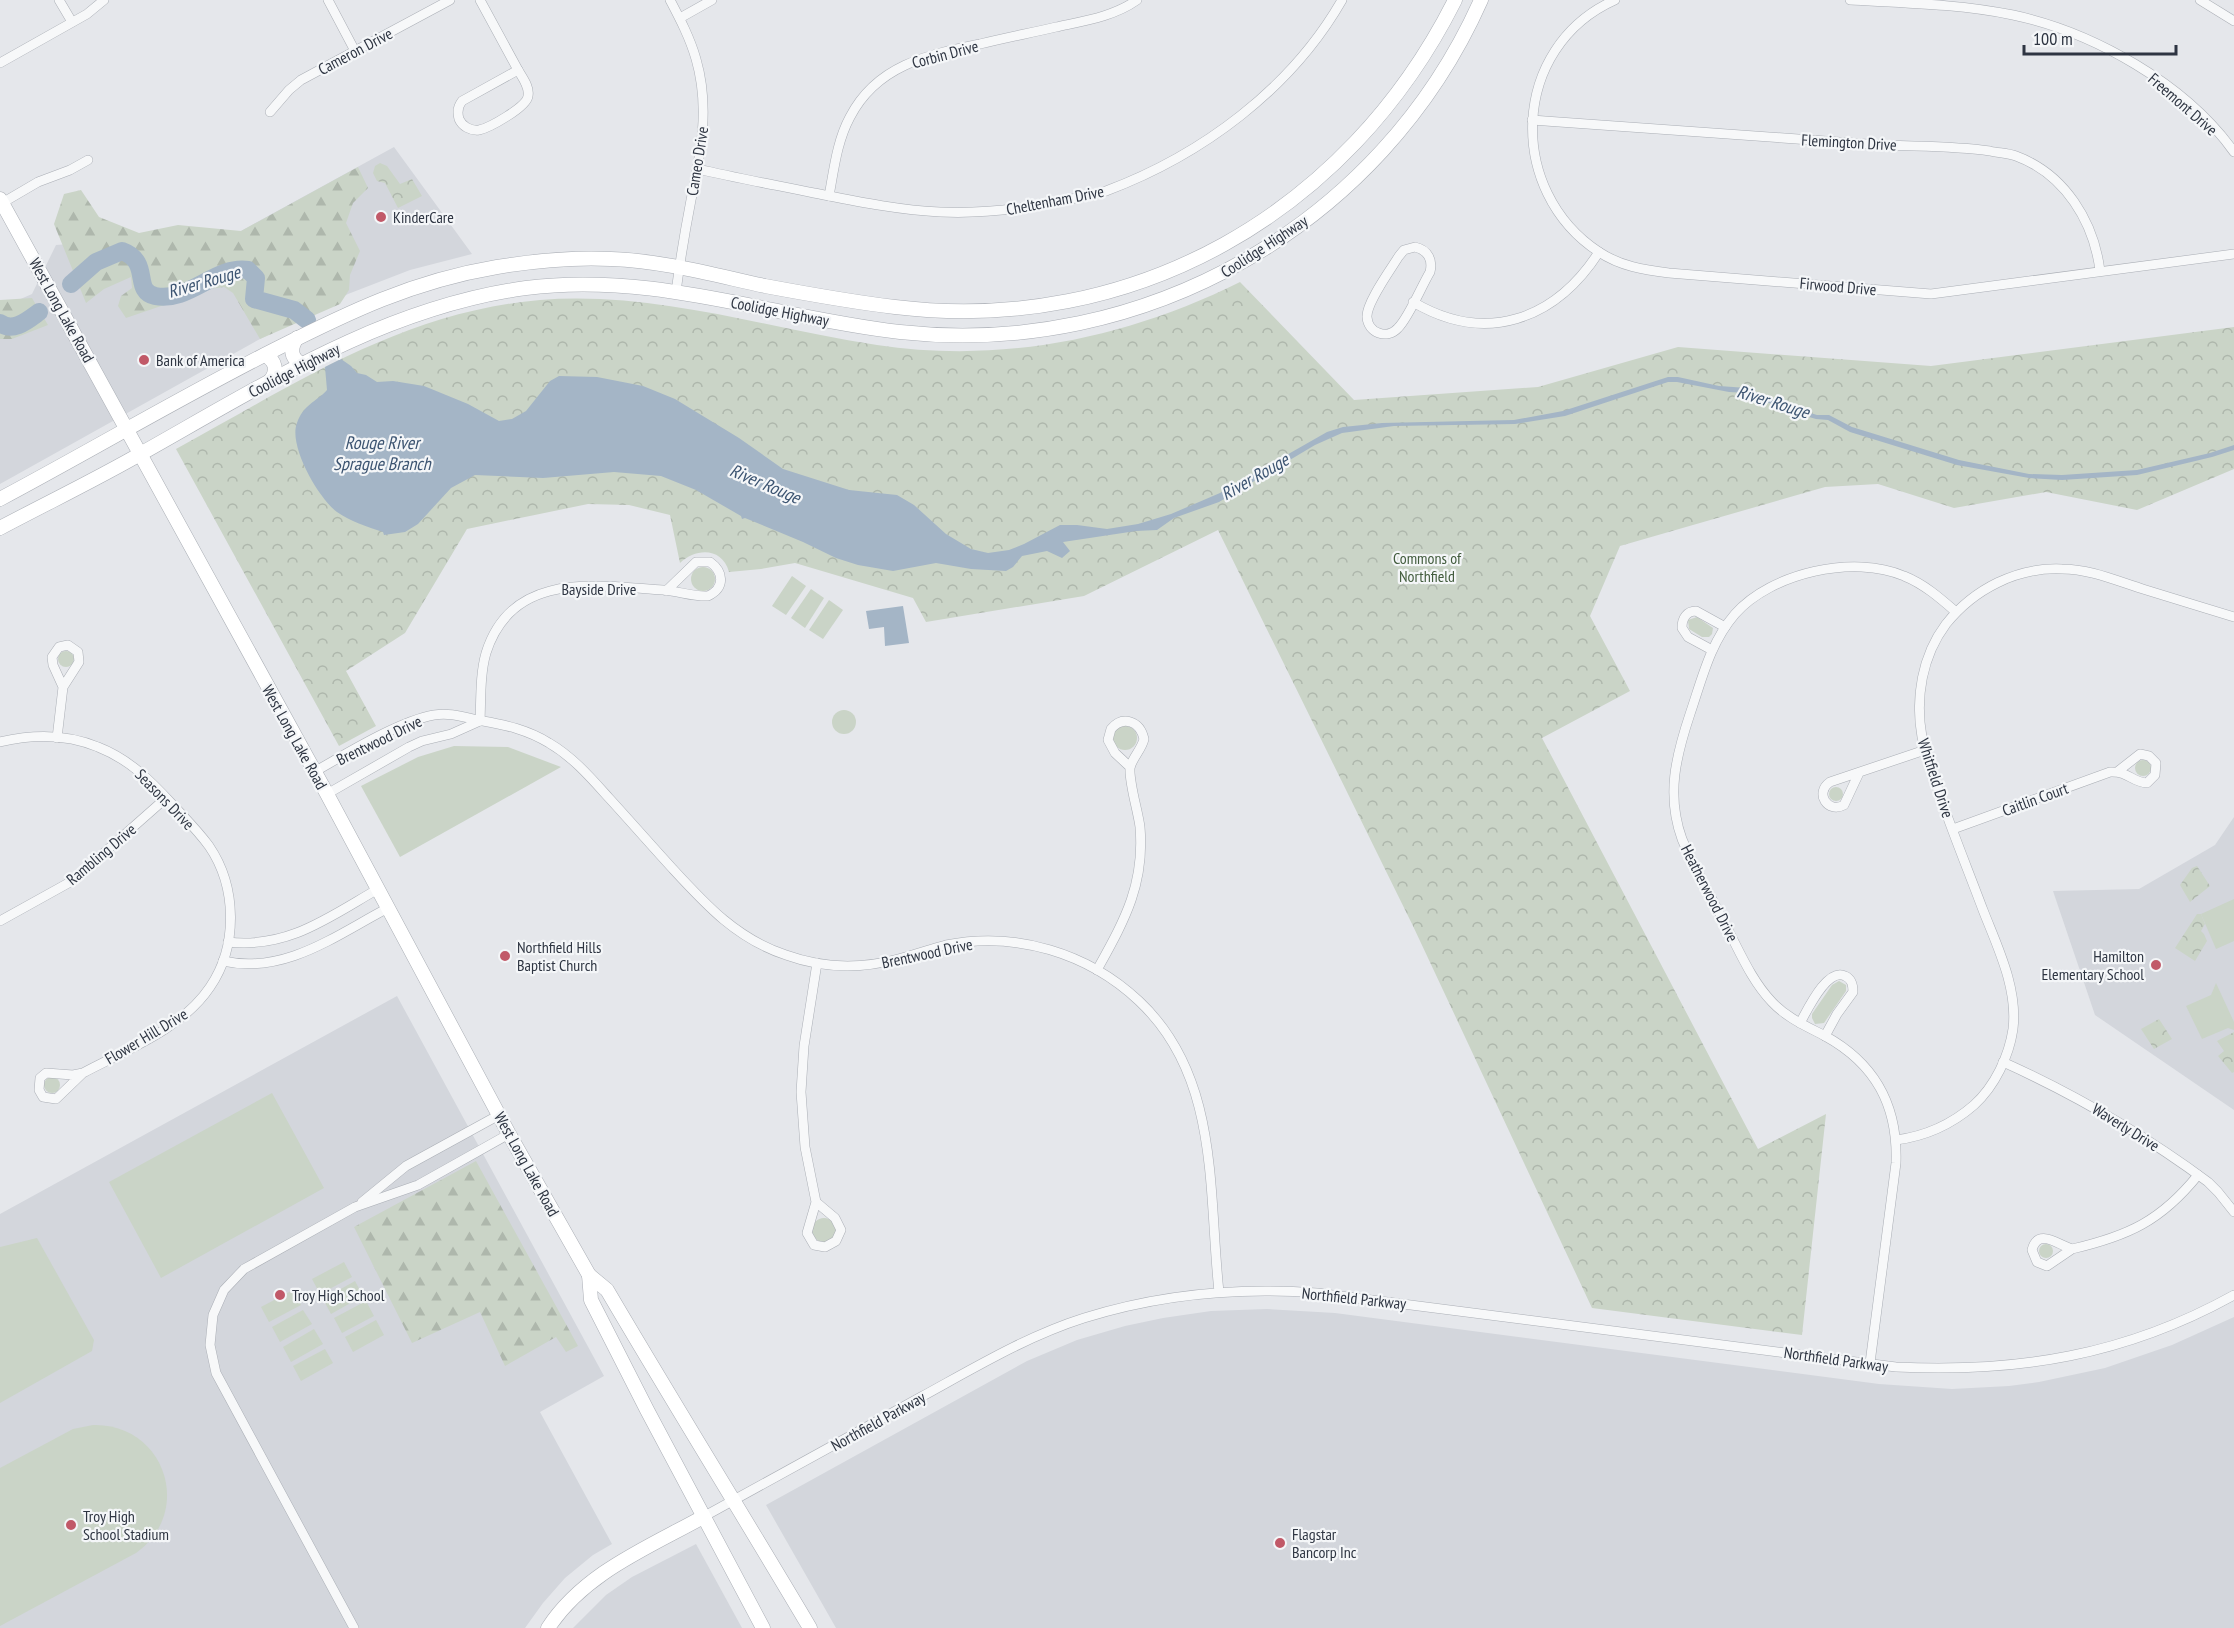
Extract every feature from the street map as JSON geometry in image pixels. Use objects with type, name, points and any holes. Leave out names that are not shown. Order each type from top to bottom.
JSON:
[{"type":"main road","name":"Coolidge Highway","points":[[0,499],[297,338],[364,305],[444,277],[530,263],[583,259],[621,260],[680,267],[865,303],[953,311],[1012,309],[1046,305],[1093,296],[1138,283],[1211,252],[1247,231],[1299,195],[1334,166],[1397,95],[1440,30],[1455,0]]},
{"type":"main road","name":"Coolidge Highway","points":[[0,528],[139,455],[301,364],[379,327],[474,297],[526,288],[577,283],[627,285],[872,329],[963,336],[1020,333],[1069,326],[1154,303],[1216,277],[1248,260],[1292,231],[1353,182],[1387,147],[1419,107],[1456,51],[1481,0]]},
{"type":"main road","name":"West Long Lake Road","points":[[1,201],[327,794],[509,1134],[589,1275],[607,1290],[810,1628]]},
{"type":"main road","points":[[297,338],[292,351],[293,357],[301,364]]},
{"type":"main road","points":[[265,355],[274,363],[275,375],[270,381]]},
{"type":"main road","points":[[19,518],[15,503],[22,487]]},
{"type":"main road","name":"West Long Lake Road","points":[[589,1275],[591,1300],[763,1628]]},
{"type":"main road","points":[[630,1377],[640,1368],[645,1367],[654,1371]]},
{"type":"main road","name":"Northfield Parkway","points":[[548,1628],[565,1606],[594,1579],[619,1562],[703,1517]]},
{"type":"street","points":[[59,0],[72,22]]},
{"type":"street","points":[[0,63],[72,22],[104,0]]},
{"type":"street","points":[[328,0],[356,51]]},
{"type":"street","name":"Cameron Drive","points":[[270,112],[288,90],[302,80],[450,0]]},
{"type":"street","points":[[480,0],[518,70],[528,91],[528,99],[522,107],[481,129],[471,129],[465,126],[458,114],[462,101],[518,70]]},
{"type":"street","name":"Cameo Drive","points":[[670,0],[697,60],[703,94],[704,134],[676,292]]},
{"type":"street","points":[[680,18],[712,0]]},
{"type":"street","name":"Corbin Drive","points":[[829,196],[840,142],[851,115],[874,86],[897,69],[919,58],[949,50],[1093,19],[1117,11],[1137,0]]},
{"type":"street","name":"Cheltenham Drive","points":[[698,169],[829,196],[912,210],[970,212],[1027,208],[1104,192],[1184,154],[1241,115],[1292,67],[1325,26],[1342,0]]},
{"type":"street","points":[[1532,120],[1540,82],[1555,52],[1574,28],[1612,0]]},
{"type":"street","name":"Freemont Drive","points":[[1850,0],[1893,1],[2014,16],[2050,26],[2092,42],[2134,64],[2175,93],[2200,114],[2234,152]]},
{"type":"street","points":[[2200,0],[2234,21]]},
{"type":"street","name":"Firwood Drive","points":[[1532,120],[1535,159],[1544,189],[1566,223],[1599,252],[1617,262],[1647,270],[1931,294],[2234,254]]},
{"type":"street","name":"Flemington Drive","points":[[1532,120],[1869,144],[1968,148],[2015,155],[2048,175],[2071,196],[2085,219],[2093,239],[2100,271]]},
{"type":"street","points":[[1,201],[88,160]]},
{"type":"street","points":[[1416,247],[1421,248],[1428,255],[1431,267],[1413,302],[1396,330],[1384,335],[1377,333],[1369,325],[1367,315],[1371,305],[1399,255],[1404,250],[1416,247]]},
{"type":"street","points":[[1413,302],[1445,317],[1463,321],[1495,322],[1519,318],[1560,298],[1584,275],[1599,252]]},
{"type":"street","name":"Bayside Drive","points":[[480,721],[481,686],[486,653],[498,628],[519,606],[548,591],[571,586],[666,591],[708,596],[716,591],[721,582],[719,570],[710,562],[696,562],[666,591]]},
{"type":"street","name":"Heatherwood Drive","points":[[1870,1363],[1896,1163],[1896,1140],[1891,1111],[1872,1075],[1848,1050],[1783,1013],[1771,1002],[1753,977],[1687,851],[1678,829],[1673,803],[1675,770],[1712,650],[1725,627],[1747,603],[1777,584],[1807,574],[1848,566],[1870,567],[1902,575],[1925,587],[1956,612]]},
{"type":"street","name":"Whitfield Drive","points":[[1896,1140],[1922,1135],[1946,1125],[1986,1091],[2003,1062],[2013,1028],[2009,982],[1925,750],[1919,710],[1923,676],[1937,638],[1956,612],[1973,598],[2004,579],[2023,573],[2062,569],[2100,576],[2234,617]]},
{"type":"street","points":[[1712,650],[1684,633],[1682,628],[1684,617],[1696,611],[1725,627]]},
{"type":"street","points":[[57,738],[63,687]]},
{"type":"street","name":"Brentwood Drive","points":[[314,772],[400,726],[426,717],[449,714],[522,730],[539,737],[565,753],[705,904],[725,923],[768,948],[794,958],[817,963],[859,966],[892,960],[946,945],[997,941],[1047,949],[1097,970],[1127,991],[1153,1015],[1176,1048],[1192,1082],[1201,1110],[1205,1136],[1219,1292]]},
{"type":"street","name":"Brentwood Drive","points":[[327,794],[409,747],[451,734],[480,721]]},
{"type":"street","points":[[1097,970],[1131,906],[1139,876],[1141,839],[1130,767],[1144,739],[1137,725],[1130,721],[1122,721],[1111,729],[1108,741],[1115,753],[1130,767]]},
{"type":"street","name":"Seasons Drive","points":[[0,742],[33,736],[57,738],[98,747],[119,757],[142,773],[209,846],[219,865],[226,885],[231,921],[223,961]]},
{"type":"street","points":[[1859,773],[1925,750]]},
{"type":"street","name":"Caitlin Court","points":[[1953,829],[2100,775],[2117,772]]},
{"type":"street","name":"Rambling Drive","points":[[0,921],[72,880],[166,798]]},
{"type":"street","points":[[228,942],[252,944],[286,938],[309,928],[378,889]]},
{"type":"street","points":[[223,961],[235,964],[256,964],[293,957],[324,944],[388,908]]},
{"type":"street","name":"Flower Hill Drive","points":[[83,1073],[73,1075],[46,1073],[40,1078],[39,1090],[44,1097],[56,1099],[83,1073],[146,1039],[185,1014],[211,985],[223,961]]},
{"type":"street","points":[[816,1202],[836,1218],[841,1230],[836,1241],[825,1247],[814,1245],[807,1233],[816,1202],[805,1147],[801,1092],[804,1046],[817,963]]},
{"type":"street","points":[[1800,1023],[1829,979],[1838,975],[1846,976],[1851,982],[1853,992],[1825,1036]]},
{"type":"street","name":"Waverly Drive","points":[[2003,1062],[2096,1108],[2198,1175],[2218,1192],[2234,1212]]},
{"type":"street","points":[[355,1207],[406,1166],[499,1115]]},
{"type":"street","points":[[354,1628],[216,1373],[210,1345],[213,1315],[224,1290],[239,1273],[255,1261],[355,1207],[418,1185],[509,1134]]},
{"type":"street","points":[[2072,1249],[2116,1236],[2148,1222],[2181,1196],[2198,1175]]},
{"type":"street","name":"Northfield Parkway","points":[[703,1517],[1023,1342],[1107,1311],[1160,1299],[1219,1292],[1278,1290],[1339,1295],[1896,1367],[1959,1369],[1998,1367],[2059,1359],[2140,1338],[2184,1321],[2234,1295]]},
{"type":"shaded area","points":[[394,147],[472,254],[410,270],[348,294],[260,339],[0,484],[0,308],[32,294],[56,245],[241,231]]},
{"type":"shaded area","name":"Hamilton Elementary School","points":[[2234,817],[2234,1110],[2095,1015],[2053,891],[2139,889],[2215,845]]},
{"type":"shaded area","name":"Troy High School","points":[[397,996],[604,1376],[540,1412],[612,1544],[593,1555],[565,1578],[525,1628],[0,1628],[0,1214]]},
{"type":"shaded area","points":[[1267,1309],[1335,1313],[1879,1384],[1952,1389],[2039,1382],[2105,1368],[2172,1345],[2234,1317],[2234,1628],[836,1628],[766,1505],[1027,1361],[1077,1340],[1163,1318],[1211,1311]]},
{"type":"shaded area","points":[[696,1544],[742,1628],[573,1628],[606,1595],[632,1577]]},
{"type":"green space","points":[[380,163],[387,166],[400,184],[412,179],[422,196],[398,208],[385,183],[377,181],[373,173],[375,166]]},
{"type":"green space","points":[[358,167],[368,188],[353,203],[346,223],[360,251],[350,275],[349,290],[340,304],[260,339],[233,293],[224,287],[211,289],[126,318],[118,306],[121,296],[132,288],[131,277],[104,289],[86,303],[54,224],[64,194],[81,190],[99,217],[139,233],[178,225],[241,231]]},
{"type":"green space","name":"Commons of Northfield","points":[[1240,282],[1354,400],[1538,387],[1678,347],[1931,366],[2234,327],[2234,469],[2137,510],[2046,492],[1954,508],[1878,484],[1825,487],[1620,546],[1590,616],[1630,691],[1542,738],[1758,1149],[1826,1114],[1802,1335],[1592,1308],[1413,926],[1218,530],[1084,596],[926,622],[913,598],[795,563],[729,572],[721,558],[708,552],[693,555],[680,563],[670,515],[629,505],[588,504],[467,529],[405,633],[346,671],[376,726],[339,746],[176,449],[307,376],[351,355],[396,335],[442,319],[490,307],[540,300],[625,301],[710,313],[877,345],[924,350],[971,351],[1063,342],[1109,332],[1197,302]]},
{"type":"green space","points":[[32,298],[48,325],[12,339],[0,339],[0,300]]},
{"type":"green space","points":[[703,567],[712,570],[715,579],[712,588],[703,591],[694,588],[691,579],[694,570]]},
{"type":"green space","points":[[792,576],[806,586],[786,615],[772,606]]},
{"type":"green space","points":[[811,589],[824,598],[805,628],[791,618]]},
{"type":"green space","points":[[829,600],[843,610],[823,639],[809,630]]},
{"type":"green space","points":[[1697,617],[1713,628],[1709,637],[1702,637],[1689,629],[1688,620]]},
{"type":"green space","points":[[66,651],[74,659],[66,667],[58,659]]},
{"type":"green space","points":[[844,710],[853,713],[856,722],[853,731],[844,734],[835,731],[832,722],[835,713]]},
{"type":"green space","points":[[1125,726],[1134,729],[1137,738],[1134,747],[1125,750],[1116,747],[1113,738],[1116,729]]},
{"type":"green space","points":[[454,746],[508,747],[561,767],[400,857],[361,786],[418,757]]},
{"type":"green space","points":[[2143,760],[2151,768],[2143,776],[2135,768]]},
{"type":"green space","points":[[1833,787],[1839,787],[1843,794],[1839,801],[1833,801],[1829,797],[1829,791]]},
{"type":"green space","points":[[2197,866],[2210,886],[2190,902],[2180,885],[2192,868]]},
{"type":"green space","points":[[2234,899],[2234,941],[2216,949],[2201,914]]},
{"type":"green space","points":[[2197,914],[2201,914],[2205,924],[2201,931],[2207,941],[2195,961],[2175,948]]},
{"type":"green space","points":[[1839,981],[1846,985],[1846,991],[1824,1023],[1815,1024],[1812,1014],[1832,985]]},
{"type":"green space","points":[[2216,983],[2234,1022],[2234,1030],[2228,1028],[2202,1039],[2186,1006],[2211,995]]},
{"type":"green space","points":[[2159,1019],[2172,1039],[2154,1049],[2141,1029]]},
{"type":"green space","points":[[2234,1032],[2234,1072],[2232,1073],[2218,1056],[2224,1051],[2217,1041]]},
{"type":"green space","points":[[52,1077],[60,1085],[52,1093],[44,1085]]},
{"type":"green space","points":[[272,1093],[324,1188],[161,1278],[109,1182]]},
{"type":"green space","points":[[476,1161],[578,1346],[566,1352],[556,1337],[505,1366],[480,1312],[412,1343],[354,1227]]},
{"type":"green space","points":[[824,1218],[829,1219],[835,1225],[835,1235],[829,1241],[824,1242],[819,1241],[813,1235],[812,1230],[813,1225],[819,1219]]},
{"type":"green space","points":[[37,1238],[94,1340],[92,1351],[0,1403],[0,1247]]},
{"type":"green space","points":[[2043,1244],[2049,1244],[2053,1251],[2049,1258],[2043,1258],[2039,1254],[2039,1248]]},
{"type":"green space","points":[[344,1262],[352,1277],[320,1294],[312,1279]]},
{"type":"green space","points":[[355,1281],[363,1296],[331,1314],[323,1299]]},
{"type":"green space","points":[[293,1290],[301,1305],[269,1322],[261,1307]]},
{"type":"green space","points":[[366,1301],[374,1316],[342,1333],[334,1318]]},
{"type":"green space","points":[[303,1310],[312,1324],[280,1342],[272,1327]]},
{"type":"green space","points":[[376,1320],[384,1335],[353,1352],[345,1337]]},
{"type":"green space","points":[[314,1329],[323,1344],[291,1362],[283,1347]]},
{"type":"green space","points":[[325,1349],[333,1363],[301,1381],[293,1366]]},
{"type":"green space","name":"Troy High School Stadium","points":[[93,1425],[118,1428],[138,1438],[153,1454],[163,1472],[167,1494],[164,1515],[154,1535],[136,1553],[0,1626],[0,1468],[73,1429]]},
{"type":"water","name":"Rouge River Sprague Branch","points":[[341,359],[357,373],[366,375],[377,382],[393,381],[424,386],[468,404],[499,421],[512,419],[526,411],[550,381],[559,376],[597,377],[643,386],[675,399],[739,438],[783,469],[849,490],[897,495],[914,505],[946,534],[971,549],[988,553],[1009,550],[1060,525],[1107,529],[1138,524],[1171,514],[1220,493],[1327,432],[1343,427],[1382,423],[1514,420],[1563,411],[1668,377],[1719,386],[1747,388],[1791,407],[1817,415],[1829,415],[1852,427],[1959,460],[2029,474],[2062,475],[2137,470],[2234,445],[2234,450],[2137,475],[2062,480],[2029,478],[1957,465],[1850,432],[1828,420],[1785,410],[1746,393],[1668,382],[1565,416],[1515,424],[1394,426],[1342,433],[1315,445],[1219,502],[1174,518],[1157,530],[1063,542],[1070,551],[1062,558],[1047,551],[1022,556],[1013,567],[1006,571],[971,569],[936,563],[893,571],[858,565],[836,558],[803,542],[745,518],[742,519],[741,516],[696,490],[661,476],[614,472],[543,478],[475,475],[451,488],[418,524],[405,532],[384,535],[383,532],[347,518],[329,505],[306,470],[297,444],[295,433],[300,417],[306,408],[327,390],[325,367]]},
{"type":"water","points":[[903,606],[909,643],[885,646],[884,627],[869,629],[866,611]]},
{"type":"waterway","name":"River Rouge","points":[[71,284],[96,262],[122,251],[137,262],[144,288],[155,296],[167,297],[179,294],[224,273],[248,270],[256,278],[254,299],[294,310],[307,320]]},
{"type":"waterway","name":"River Rouge","points":[[0,323],[5,326],[15,326],[39,312]]},
{"type":"place","name":"KinderCare","points":[[381,217]]},
{"type":"place","name":"Bank of America","points":[[144,360]]},
{"type":"place","name":"Northfield Hills Baptist Church","points":[[505,956]]},
{"type":"place","name":"Hamilton Elementary School","points":[[2156,965]]},
{"type":"place","name":"Troy High School","points":[[280,1295]]},
{"type":"place","name":"Troy High School Stadium","points":[[71,1525]]},
{"type":"place","name":"Flagstar Bancorp Inc","points":[[1280,1543]]}]
